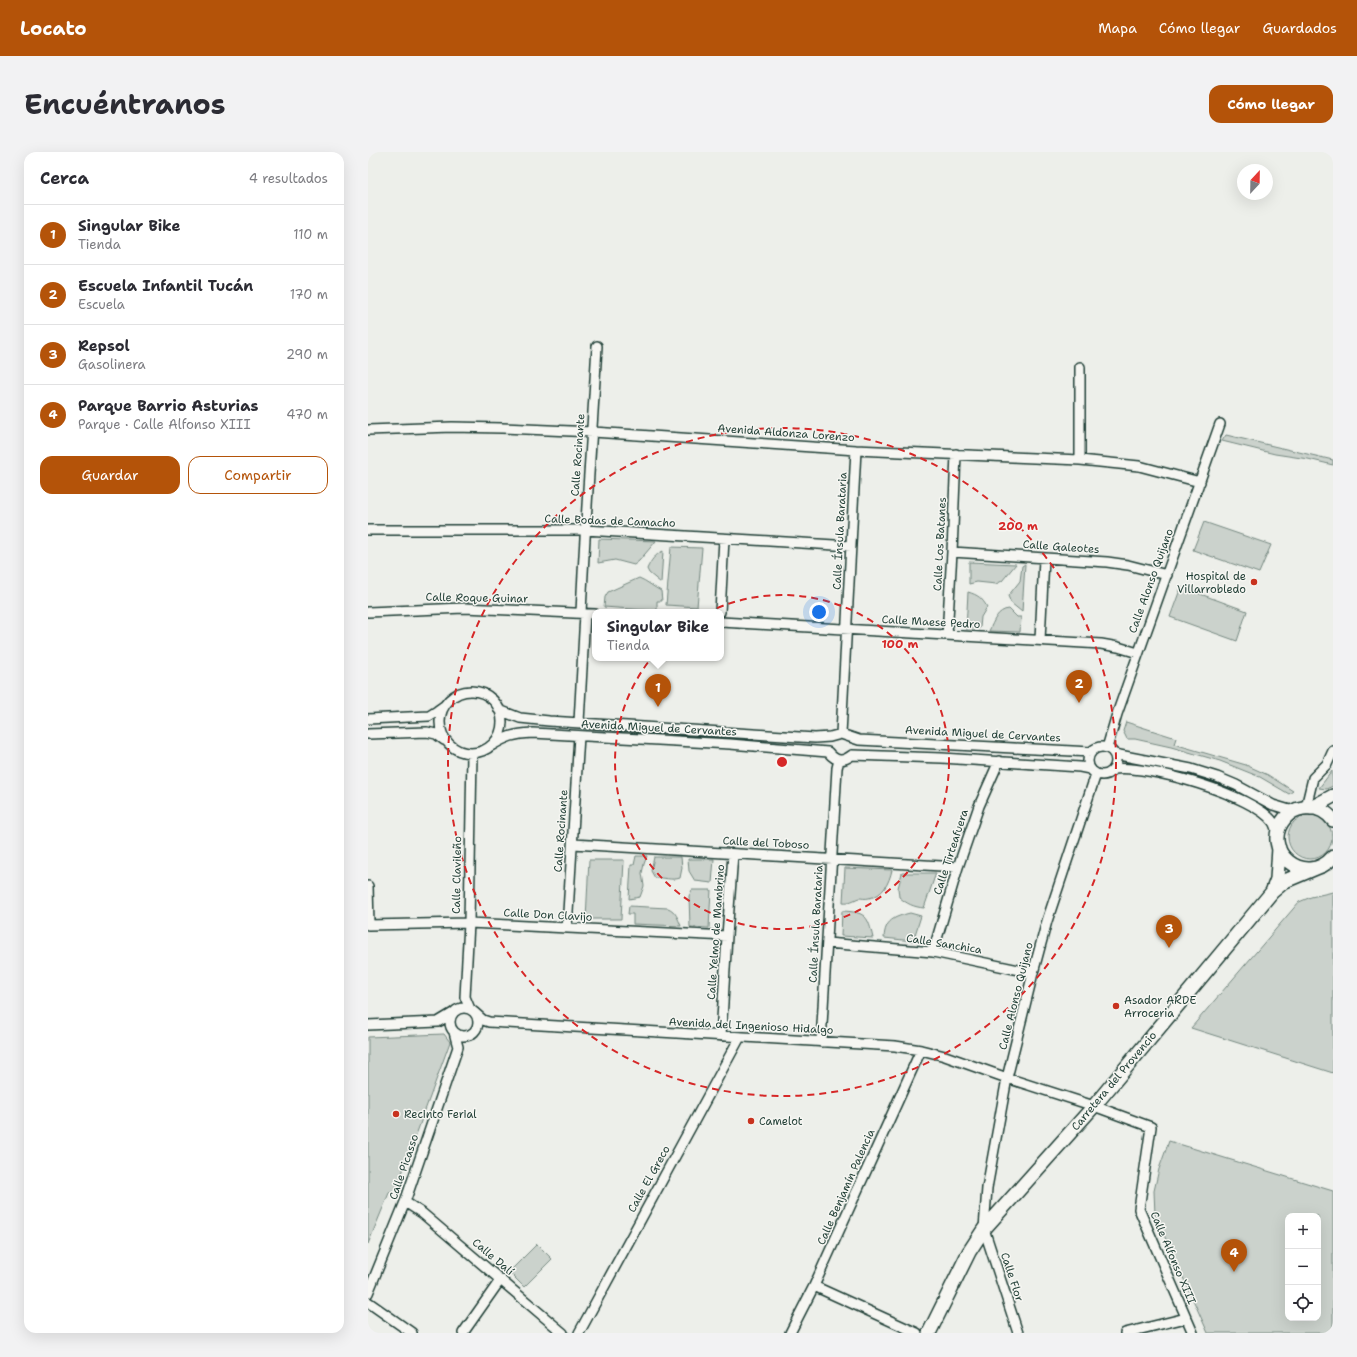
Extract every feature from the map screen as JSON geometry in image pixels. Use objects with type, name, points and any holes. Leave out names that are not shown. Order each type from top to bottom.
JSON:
[{"type":"street","name":"Calle Rocinante","points":[[579,722],[587,614],[585,530],[593,432],[597,346]]},
{"type":"street","points":[[1080,367],[1080,460]]},
{"type":"street","name":"Calle Alonso Quijano","points":[[1110,751],[1117,714],[1220,424]]},
{"type":"street","name":"Avenida Aldonza Lorenzo","points":[[368,430],[471,427],[593,432],[856,450],[1080,460],[1139,466],[1200,482]]},
{"type":"street","name":"Calle Ínsula Barataria","points":[[845,735],[846,629],[856,450]]},
{"type":"street","name":"Calle Los Batanes","points":[[947,635],[956,454]]},
{"type":"street","name":"Calle Bodas de Camacho","points":[[368,530],[585,530],[851,546]]},
{"type":"street","points":[[720,609],[724,539]]},
{"type":"street","name":"Calle Galeotes","points":[[952,552],[1114,563],[1166,575]]},
{"type":"street","points":[[1040,640],[1044,559]]},
{"type":"street","name":"Calle Roque Guinar","points":[[368,612],[464,608],[587,614]]},
{"type":"street","name":"Calle Maese Pedro","points":[[724,622],[1100,644],[1118,647],[1138,653]]},
{"type":"street","points":[[368,734],[427,732],[436,734],[445,740],[451,747],[460,752],[472,754],[482,752],[491,746],[498,738],[501,730],[502,717],[494,701],[486,695],[476,691],[460,692],[451,697],[444,706],[440,716],[439,726],[445,740]]},
{"type":"street","points":[[368,719],[428,716],[444,706]]},
{"type":"street","name":"Avenida Miguel de Cervantes","points":[[499,710],[520,718],[815,738],[845,735],[867,740],[1091,752]]},
{"type":"street","name":"Avenida Miguel de Cervantes","points":[[491,746],[505,737],[533,733],[730,744],[828,752]]},
{"type":"street","points":[[830,737],[827,745],[828,752],[833,758],[839,760],[847,759],[852,754],[853,742],[845,735]]},
{"type":"street","name":"Calle Rocinante","points":[[566,928],[573,844],[579,736]]},
{"type":"street","points":[[1093,771],[1088,760],[1091,752],[1098,748],[1191,769],[1210,775],[1236,785],[1273,805],[1293,811]]},
{"type":"street","points":[[1110,751],[1116,761],[1114,769]]},
{"type":"street","points":[[1308,807],[1313,778],[1327,764],[1333,751]]},
{"type":"street","name":"Calle Clavileño","points":[[455,1011],[465,997],[472,754]]},
{"type":"street","points":[[852,754],[999,761],[1080,767],[1106,774],[1114,769],[1124,768],[1153,772],[1209,787],[1245,803],[1264,814],[1273,822],[1278,834]]},
{"type":"street","name":"Calle Ínsula Barataria","points":[[821,1042],[831,859],[837,768],[839,760]]},
{"type":"street","name":"Calle Tirteafuera","points":[[933,952],[958,866],[979,806],[999,761]]},
{"type":"street","name":"Calle Alonso Quijano","points":[[984,1229],[987,1188],[1007,1078],[1047,921],[1093,771]]},
{"type":"street","points":[[1278,834],[1282,822],[1293,811],[1308,807],[1333,796]]},
{"type":"street","points":[[1308,807],[1321,810],[1333,820]]},
{"type":"street","name":"Carretera del Provencio","points":[[1272,892],[1277,879],[1279,848],[1277,839],[1278,834]]},
{"type":"street","name":"Calle del Toboso","points":[[573,844],[958,866]]},
{"type":"street","points":[[1279,848],[1281,854],[1287,861],[1295,866],[1304,869],[1327,864]]},
{"type":"street","name":"Calle Yelmo de Mambrino","points":[[721,1036],[726,936],[733,854]]},
{"type":"street","name":"Carretera del Provencio","points":[[929,1333],[969,1252],[984,1229],[1094,1106],[1272,892],[1285,881],[1327,864]]},
{"type":"street","points":[[368,886],[369,925]]},
{"type":"street","name":"Calle Don Clavijo","points":[[369,925],[468,923],[726,936]]},
{"type":"street","name":"Calle Sanchica","points":[[827,943],[933,952],[1033,973]]},
{"type":"street","name":"Calle Clavileño","points":[[465,997],[472,1011]]},
{"type":"street","points":[[368,1025],[438,1022],[461,1008],[472,1011],[489,1022]]},
{"type":"street","points":[[455,1011],[450,1020],[458,1047]]},
{"type":"street","points":[[472,1011],[478,1020],[473,1032]]},
{"type":"street","points":[[438,1022],[461,1036],[473,1032],[489,1022]]},
{"type":"street","name":"Avenida del Ingenioso Hidalgo","points":[[489,1022],[895,1046],[945,1056],[1007,1078]]},
{"type":"street","name":"Calle Picasso","points":[[368,1293],[405,1202],[458,1047],[473,1032]]},
{"type":"street","name":"Calle El Greco","points":[[579,1333],[740,1037]]},
{"type":"street","name":"Calle Benjamín Palencia","points":[[790,1333],[814,1286],[921,1050]]},
{"type":"street","name":"Calle Alfonso XIII","points":[[1007,1078],[1094,1106],[1151,1127],[1139,1210],[1193,1333]]},
{"type":"street","name":"Calle Dalí","points":[[405,1202],[422,1213],[563,1333]]},
{"type":"street","name":"Calle Flor","points":[[984,1229],[1018,1333]]},
{"type":"street","points":[[463,1333],[501,1279]]},
{"type":"street","points":[[814,1286],[917,1333]]},
{"type":"street","points":[[368,1302],[412,1333]]},
{"type":"street","points":[[1124,1333],[1186,1318]]},
{"type":"shaded area","points":[[1226,435],[1333,460],[1333,465],[1308,459],[1275,454],[1222,441]]},
{"type":"shaded area","points":[[1204,522],[1271,545],[1259,573],[1193,550]]},
{"type":"shaded area","points":[[599,539],[656,541],[634,565],[615,560],[598,563]]},
{"type":"shaded area","points":[[671,547],[702,548],[697,607],[666,605]]},
{"type":"shaded area","points":[[663,551],[661,583],[649,573],[647,569],[654,558]]},
{"type":"shaded area","points":[[969,562],[1016,564],[1002,581],[996,584],[977,582],[969,584]]},
{"type":"shaded area","points":[[1025,564],[1022,612],[1011,603],[1008,596],[1020,581],[1022,566]]},
{"type":"shaded area","points":[[639,578],[661,591],[662,601],[657,601],[657,609],[604,607],[605,597],[608,592]]},
{"type":"shaded area","points":[[1181,587],[1247,611],[1237,641],[1170,617]]},
{"type":"shaded area","points":[[968,592],[979,597],[987,607],[981,617],[980,628],[966,629]]},
{"type":"shaded area","points":[[1009,609],[1017,617],[1021,617],[1020,632],[989,631],[994,620],[999,614],[1002,611]]},
{"type":"shaded area","points":[[1126,722],[1176,738],[1174,744],[1246,765],[1268,775],[1293,791],[1289,794],[1260,777],[1220,761],[1171,747],[1135,739],[1127,739],[1123,731]]},
{"type":"shaded area","points":[[1332,771],[1333,786],[1326,789],[1319,788]]},
{"type":"shaded area","points":[[1314,815],[1319,816],[1326,821],[1331,828],[1331,846],[1326,853],[1319,858],[1306,859],[1301,858],[1294,853],[1289,846],[1288,833],[1289,828],[1294,821],[1301,816]]},
{"type":"shaded area","points":[[636,856],[647,856],[642,873],[644,886],[640,897],[629,899],[631,865],[634,865]]},
{"type":"shaded area","points":[[654,857],[681,857],[682,868],[680,878],[655,878],[651,871]]},
{"type":"shaded area","points":[[688,859],[714,859],[712,883],[695,881],[689,871]]},
{"type":"shaded area","points":[[589,860],[624,860],[621,919],[586,919]]},
{"type":"shaded area","points":[[845,868],[892,870],[885,888],[878,895],[869,898],[859,898],[850,902],[843,902]]},
{"type":"shaded area","points":[[902,873],[936,873],[924,908],[911,905],[899,897],[898,888]]},
{"type":"shaded area","points":[[692,890],[711,890],[709,928],[690,927],[689,896]]},
{"type":"shaded area","points":[[1333,892],[1333,1073],[1191,1028],[1299,902],[1311,897]]},
{"type":"shaded area","points":[[629,906],[671,909],[678,918],[681,926],[633,924],[633,914],[628,914]]},
{"type":"shaded area","points":[[842,911],[861,914],[865,917],[873,938],[841,936]]},
{"type":"shaded area","points":[[910,913],[921,916],[913,941],[884,938],[886,927],[891,920]]},
{"type":"shaded area","name":"Recinto Ferial","points":[[444,1034],[450,1042],[397,1187],[389,1193],[368,1244],[368,1037]]},
{"type":"shaded area","points":[[1169,1141],[1333,1191],[1333,1333],[1208,1333],[1155,1215],[1154,1191],[1159,1169]]},
{"type":"shaded area","points":[[537,1244],[552,1259],[524,1287],[509,1272]]},
{"type":"place","name":"Hospital de Villarrobledo","points":[[1254,582]]},
{"type":"place","name":"Escuela Infantil Tucán","points":[[1079,703]]},
{"type":"place","name":"Singular Bike","points":[[658,707]]},
{"type":"place","name":"Repsol","points":[[1169,948]]},
{"type":"place","name":"Asador ARDE Arroceria","points":[[1116,1006]]},
{"type":"place","name":"Recinto Ferial","points":[[396,1114]]},
{"type":"place","name":"Camelot","points":[[751,1121]]},
{"type":"place","name":"Parque Barrio Asturias","points":[[1234,1272]]}]
